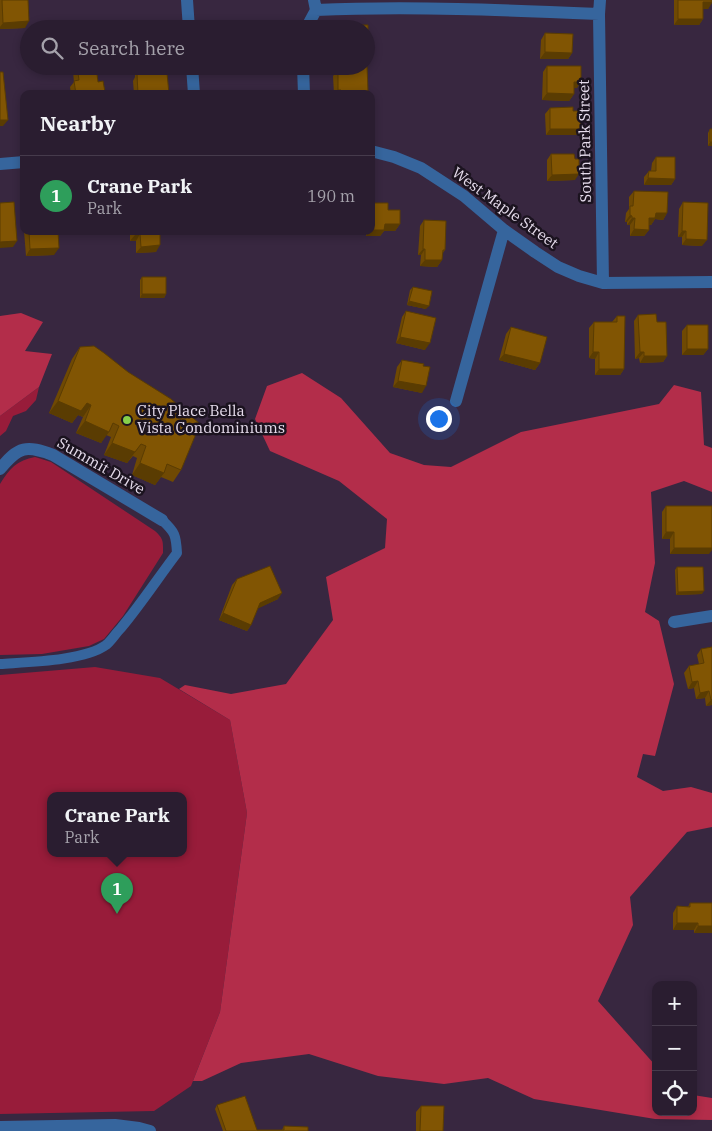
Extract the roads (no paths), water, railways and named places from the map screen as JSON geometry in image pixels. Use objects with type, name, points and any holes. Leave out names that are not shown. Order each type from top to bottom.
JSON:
[{"type":"street","points":[[188,0],[189,20]]},
{"type":"street","name":"South Park Street","points":[[600,0],[603,282]]},
{"type":"street","points":[[310,20],[315,5],[352,8],[472,9],[599,14]]},
{"type":"street","points":[[193,75],[194,90]]},
{"type":"street","points":[[303,75],[304,90]]},
{"type":"street","name":"West Maple Street","points":[[375,152],[394,157],[421,168],[464,196],[504,230],[535,252],[558,267],[579,276],[603,282],[712,282]]},
{"type":"street","points":[[0,164],[20,162]]},
{"type":"street","points":[[456,401],[504,230]]},
{"type":"street","name":"Summit Drive","points":[[0,469],[16,453],[23,449],[36,449],[53,455],[162,520]]},
{"type":"street","points":[[674,622],[712,616]]},
{"type":"street","points":[[0,1127],[14,1129],[115,1125],[150,1131]]},
{"type":"lane","points":[[0,664],[43,662],[90,653],[106,645],[126,622],[176,553],[176,541],[173,530],[162,520]]},
{"type":"place","name":"City Place Bella Vista Condominiums","points":[[127,420]]},
{"type":"place","name":"Crane Park","points":[[117,914]]}]
